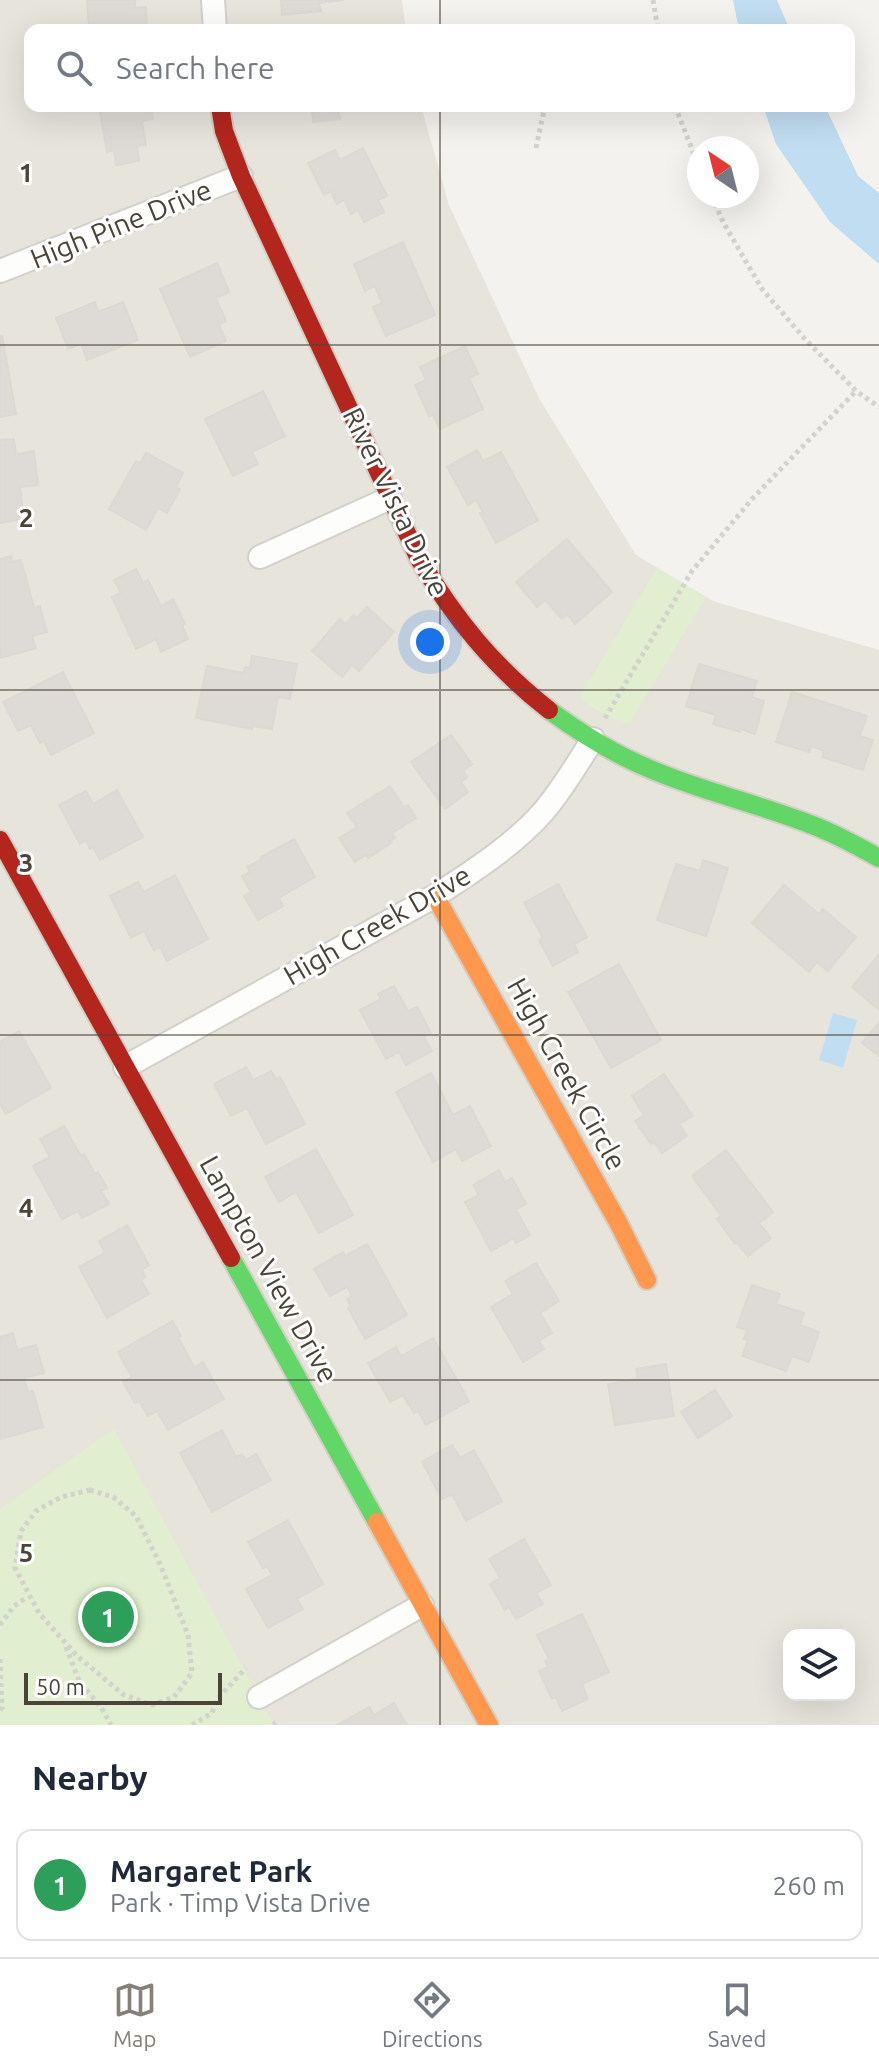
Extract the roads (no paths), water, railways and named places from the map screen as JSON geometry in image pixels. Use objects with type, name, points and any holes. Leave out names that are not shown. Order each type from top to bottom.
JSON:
[{"type":"street","points":[[213,0],[215,24]]},
{"type":"street","name":"River Vista Drive","points":[[221,112],[224,131],[241,176],[419,559],[435,588],[474,641],[544,708],[625,758],[659,773],[798,819],[879,858]]},
{"type":"street","name":"High Pine Drive","points":[[0,271],[241,176]]},
{"type":"street","points":[[260,557],[390,498]]},
{"type":"street","name":"High Creek Drive","points":[[125,1067],[435,896],[511,843],[543,812],[593,739]]},
{"type":"street","name":"Lampton View Drive","points":[[0,840],[489,1725]]},
{"type":"street","name":"High Creek Circle","points":[[435,896],[618,1222],[647,1280]]},
{"type":"street","points":[[259,1697],[422,1605]]},
{"type":"water","points":[[733,0],[777,0],[787,24],[738,24]]},
{"type":"water","points":[[765,112],[828,112],[858,176],[879,193],[879,264],[830,222],[776,144]]},
{"type":"water","points":[[833,1013],[857,1020],[843,1068],[819,1060]]},
{"type":"place","name":"Margaret Park","points":[[108,1617]]}]
